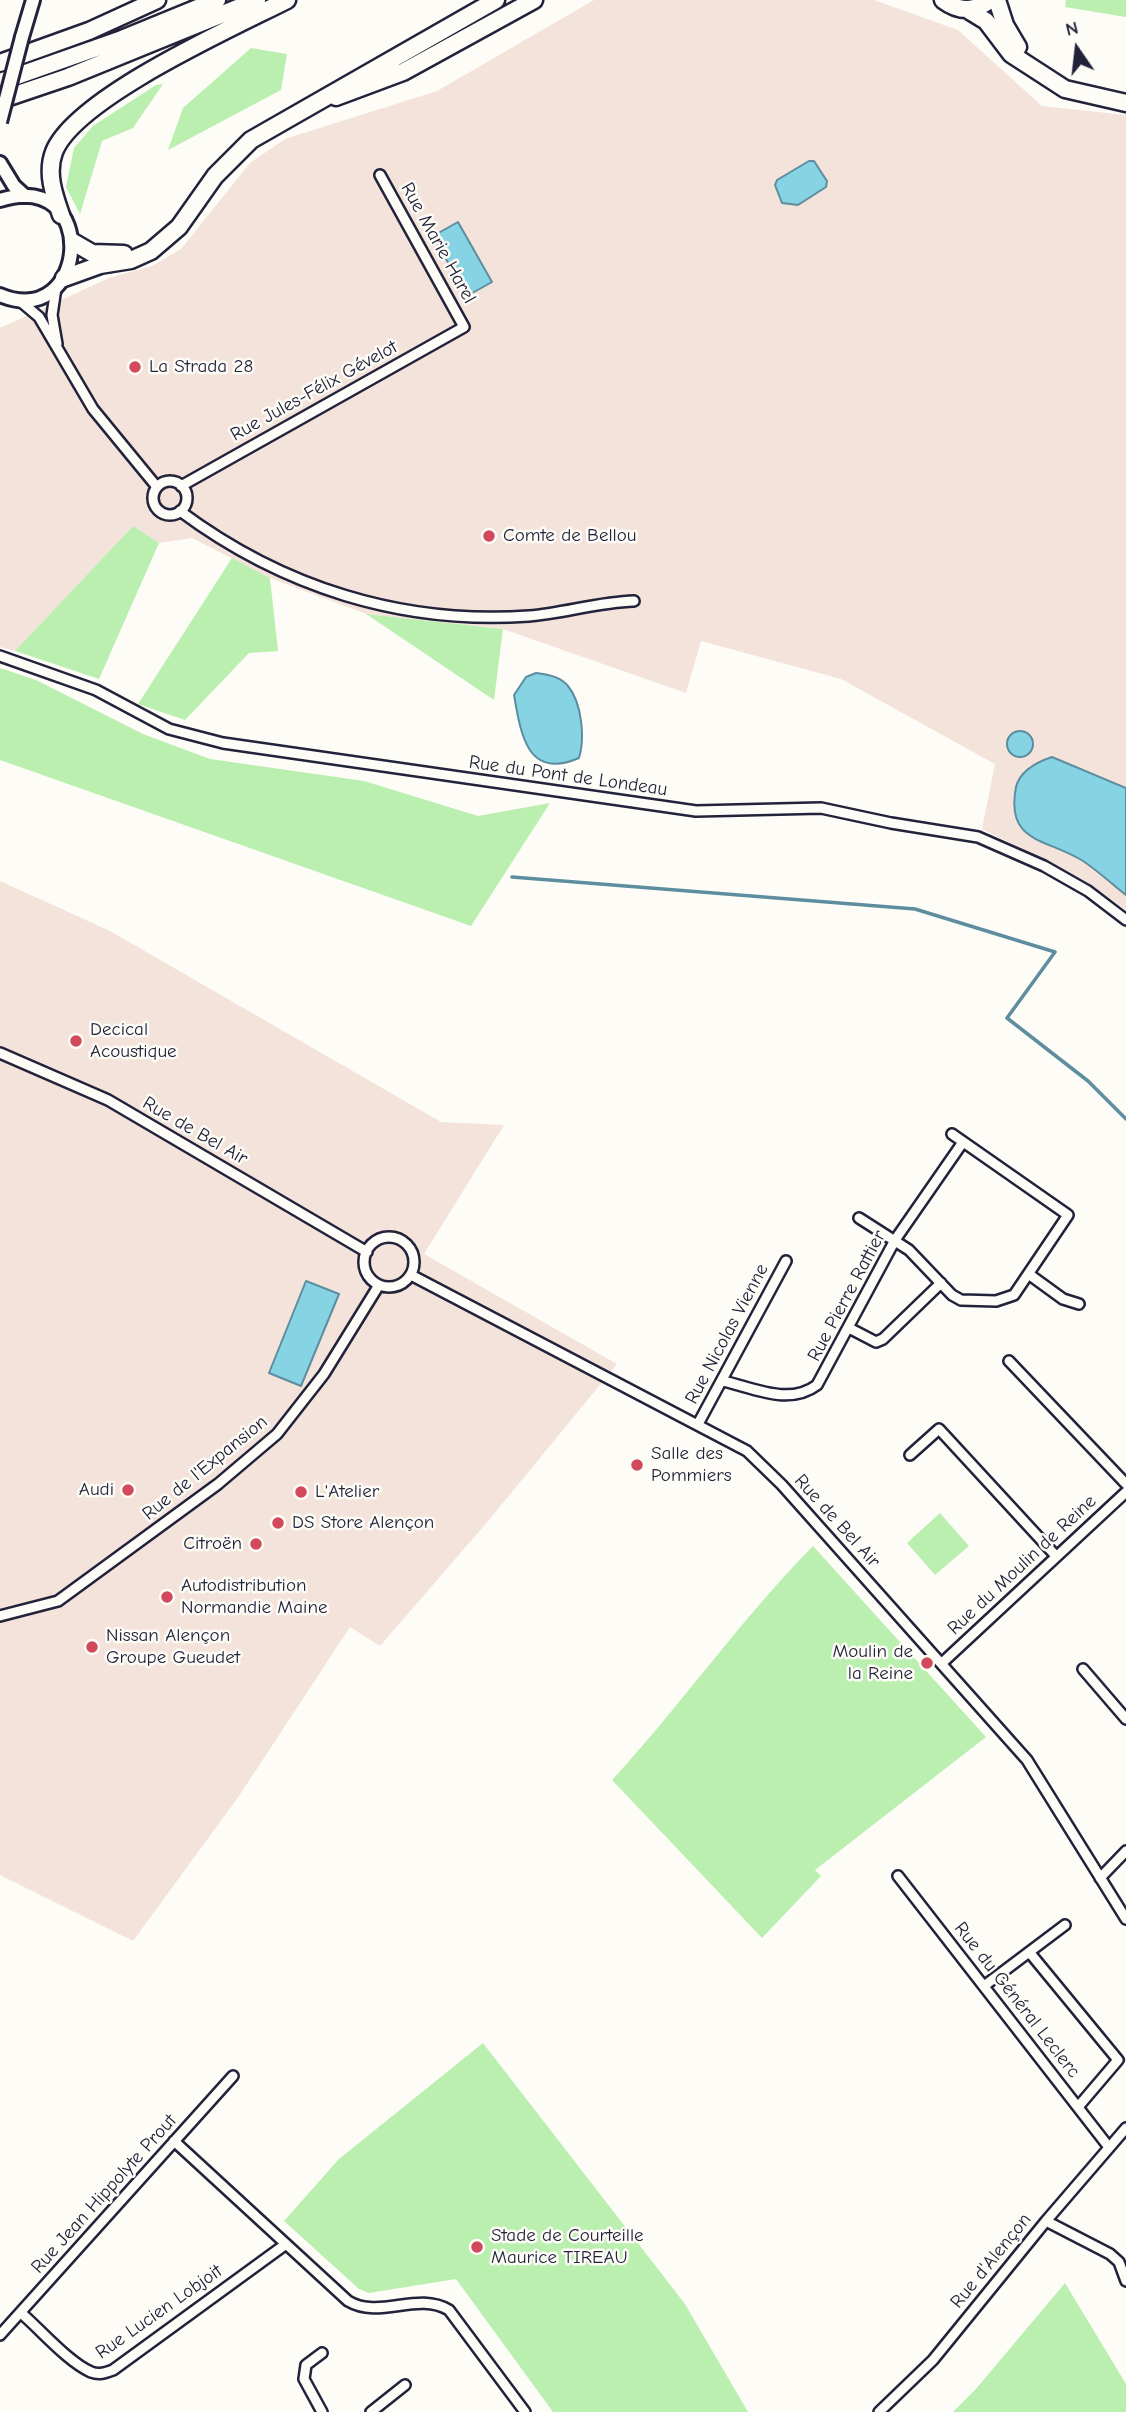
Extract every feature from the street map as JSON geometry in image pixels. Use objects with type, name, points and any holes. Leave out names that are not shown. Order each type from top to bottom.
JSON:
[{"type":"highway","points":[[0,63],[89,31],[157,0]]},
{"type":"highway","points":[[0,82],[122,39],[217,0]]},
{"type":"highway","points":[[0,100],[68,76],[257,0]]},
{"type":"highway","points":[[61,215],[51,173],[54,151],[73,125],[148,71],[287,0]]},
{"type":"highway","points":[[60,282],[100,265],[131,260],[151,251],[179,227],[234,153],[251,140],[496,0]]},
{"type":"highway","points":[[317,102],[363,89],[403,72],[534,0]]},
{"type":"highway","points":[[943,0],[986,21],[1011,54],[1065,89],[1126,103]]},
{"type":"highway","points":[[968,10],[990,0]]},
{"type":"highway","points":[[997,0],[1014,43],[1031,59],[1049,72],[1092,90],[1126,96]]},
{"type":"highway","points":[[73,242],[92,253],[151,251]]},
{"type":"main road","points":[[0,122],[33,0]]},
{"type":"main road","points":[[0,163],[5,174],[25,196]]},
{"type":"main road","points":[[0,200],[25,196],[45,202],[61,215],[73,242],[70,267],[60,282],[40,296],[6,298]]},
{"type":"street","name":"Rue Marie Harel","points":[[380,175],[464,327]]},
{"type":"street","points":[[59,352],[52,315],[60,282]]},
{"type":"street","points":[[6,298],[34,310],[93,410],[157,486]]},
{"type":"street","name":"Rue Jules-Félix Gévelot","points":[[181,486],[464,327]]},
{"type":"street","points":[[168,481],[181,486],[186,496],[180,511],[172,514],[158,510],[153,500],[157,486],[168,481]]},
{"type":"street","points":[[180,511],[231,547],[276,571],[332,591],[408,612],[481,617],[531,615],[634,601]]},
{"type":"street","name":"Rue du Pont de Londeau","points":[[0,656],[96,691],[169,729],[223,743],[696,811],[821,808],[978,837],[1044,866],[1088,891],[1126,920]]},
{"type":"street","name":"Rue de Bel Air","points":[[0,1052],[108,1100],[367,1252]]},
{"type":"street","points":[[859,1218],[909,1250],[961,1300],[996,1301],[1013,1294],[1030,1275],[1068,1215],[952,1134]]},
{"type":"street","name":"Rue Pierre Rattier","points":[[723,1381],[783,1396],[808,1392],[825,1375],[895,1240],[962,1142]]},
{"type":"street","points":[[399,1239],[412,1251],[414,1260],[411,1275],[400,1285],[379,1285],[365,1269],[367,1252],[377,1240],[399,1239]]},
{"type":"street","name":"Rue Nicolas Vienne","points":[[698,1424],[786,1261]]},
{"type":"street","name":"Rue de Bel Air","points":[[411,1275],[747,1451],[942,1663],[1027,1760],[1126,1919]]},
{"type":"street","points":[[1030,1275],[1063,1299],[1079,1304]]},
{"type":"street","points":[[849,1328],[876,1342],[883,1339],[941,1283]]},
{"type":"street","name":"Rue de l'Expansion","points":[[0,1616],[58,1601],[218,1484],[277,1434],[324,1374],[379,1285]]},
{"type":"street","points":[[1009,1362],[1126,1484]]},
{"type":"street","points":[[910,1455],[939,1429],[1056,1556]]},
{"type":"street","name":"Rue du Moulin de Reine","points":[[942,1663],[1126,1492]]},
{"type":"street","points":[[1083,1669],[1126,1719]]},
{"type":"street","points":[[1100,1878],[1126,1851]]},
{"type":"street","name":"Rue du Général Leclerc","points":[[898,1876],[1108,2146]]},
{"type":"street","points":[[984,1986],[1065,1925]]},
{"type":"street","points":[[1030,1952],[1118,2060],[1078,2107]]},
{"type":"street","name":"Rue Jean Hippolyte Prout","points":[[0,2335],[233,2076]]},
{"type":"street","name":"Rue d'Alençon","points":[[879,2412],[933,2360],[1108,2146],[1126,2128]]},
{"type":"street","points":[[174,2141],[359,2308],[431,2303],[449,2310],[525,2412]]},
{"type":"street","points":[[1046,2221],[1110,2254],[1119,2262],[1126,2281]]},
{"type":"street","name":"Rue Lucien Lobjoit","points":[[21,2313],[80,2365],[91,2372],[102,2374],[113,2370],[286,2244]]},
{"type":"street","points":[[322,2353],[306,2365],[304,2379],[322,2412]]},
{"type":"street","points":[[371,2412],[405,2385]]},
{"type":"shaded area","points":[[594,0],[874,0],[958,30],[1042,106],[1126,115],[1126,910],[1084,880],[982,829],[995,764],[841,679],[701,641],[686,693],[503,629],[366,614],[270,578],[192,538],[159,543],[133,526],[15,651],[0,647],[0,328],[109,278],[152,266],[181,249],[250,163],[285,139],[437,91]]},
{"type":"shaded area","points":[[0,881],[110,931],[441,1122],[504,1125],[424,1254],[617,1364],[489,1520],[380,1646],[350,1627],[239,1796],[133,1941],[0,1875]]},
{"type":"green space","points":[[1066,0],[1126,0],[1126,17],[1065,7]]},
{"type":"green space","points":[[251,48],[287,54],[281,90],[168,150],[183,108]]},
{"type":"green space","points":[[163,84],[133,128],[102,141],[80,214],[66,187],[74,148],[93,126],[156,85]]},
{"type":"green space","points":[[133,526],[159,543],[99,679],[15,651]]},
{"type":"green space","points":[[232,558],[270,578],[278,651],[249,653],[185,720],[138,704]]},
{"type":"green space","points":[[366,614],[503,629],[494,700]]},
{"type":"green space","points":[[0,668],[36,680],[143,734],[210,759],[364,781],[478,816],[550,803],[471,926],[0,760]]},
{"type":"green space","points":[[940,1513],[969,1546],[935,1575],[907,1543]]},
{"type":"green space","points":[[813,1546],[986,1737],[815,1870],[821,1876],[762,1938],[612,1780],[761,1603]]},
{"type":"green space","name":"Stade de Courteille Maurice TIREAU","points":[[483,2043],[685,2304],[748,2412],[553,2412],[456,2279],[369,2293],[359,2289],[284,2221],[339,2159]]},
{"type":"green space","points":[[1065,2283],[1126,2384],[1126,2412],[953,2412],[975,2390]]},
{"type":"water","points":[[809,161],[814,161],[827,181],[826,187],[798,205],[782,203],[775,185],[777,180]]},
{"type":"water","points":[[458,222],[492,282],[467,296],[433,236]]},
{"type":"water","points":[[536,673],[561,680],[573,693],[581,721],[579,758],[562,763],[548,763],[538,759],[524,739],[514,695],[526,677]]},
{"type":"water","points":[[1020,731],[1029,735],[1033,744],[1029,753],[1020,757],[1011,753],[1007,744],[1011,735]]},
{"type":"water","points":[[1052,757],[1126,788],[1126,895],[1083,861],[1032,837],[1017,819],[1014,806],[1018,781],[1030,768]]},
{"type":"water","points":[[306,1281],[339,1294],[301,1386],[269,1373]]},
{"type":"waterway","points":[[512,877],[915,909],[1055,952],[1007,1018],[1088,1081],[1126,1119]]},
{"type":"place","name":"La Strada 28","points":[[135,367]]},
{"type":"place","name":"Comte de Bellou","points":[[489,536]]},
{"type":"place","name":"Decical Acoustique","points":[[76,1041]]},
{"type":"place","name":"Salle des Pommiers","points":[[637,1465]]},
{"type":"place","name":"Audi","points":[[128,1490]]},
{"type":"place","name":"L'Atelier","points":[[301,1492]]},
{"type":"place","name":"DS Store Alençon","points":[[278,1523]]},
{"type":"place","name":"Citroën","points":[[256,1544]]},
{"type":"place","name":"Autodistribution Normandie Maine","points":[[167,1597]]},
{"type":"place","name":"Nissan Alençon Groupe Gueudet","points":[[92,1647]]},
{"type":"place","name":"Moulin de la Reine","points":[[927,1663]]},
{"type":"place","name":"Stade de Courteille Maurice TIREAU","points":[[477,2247]]}]
